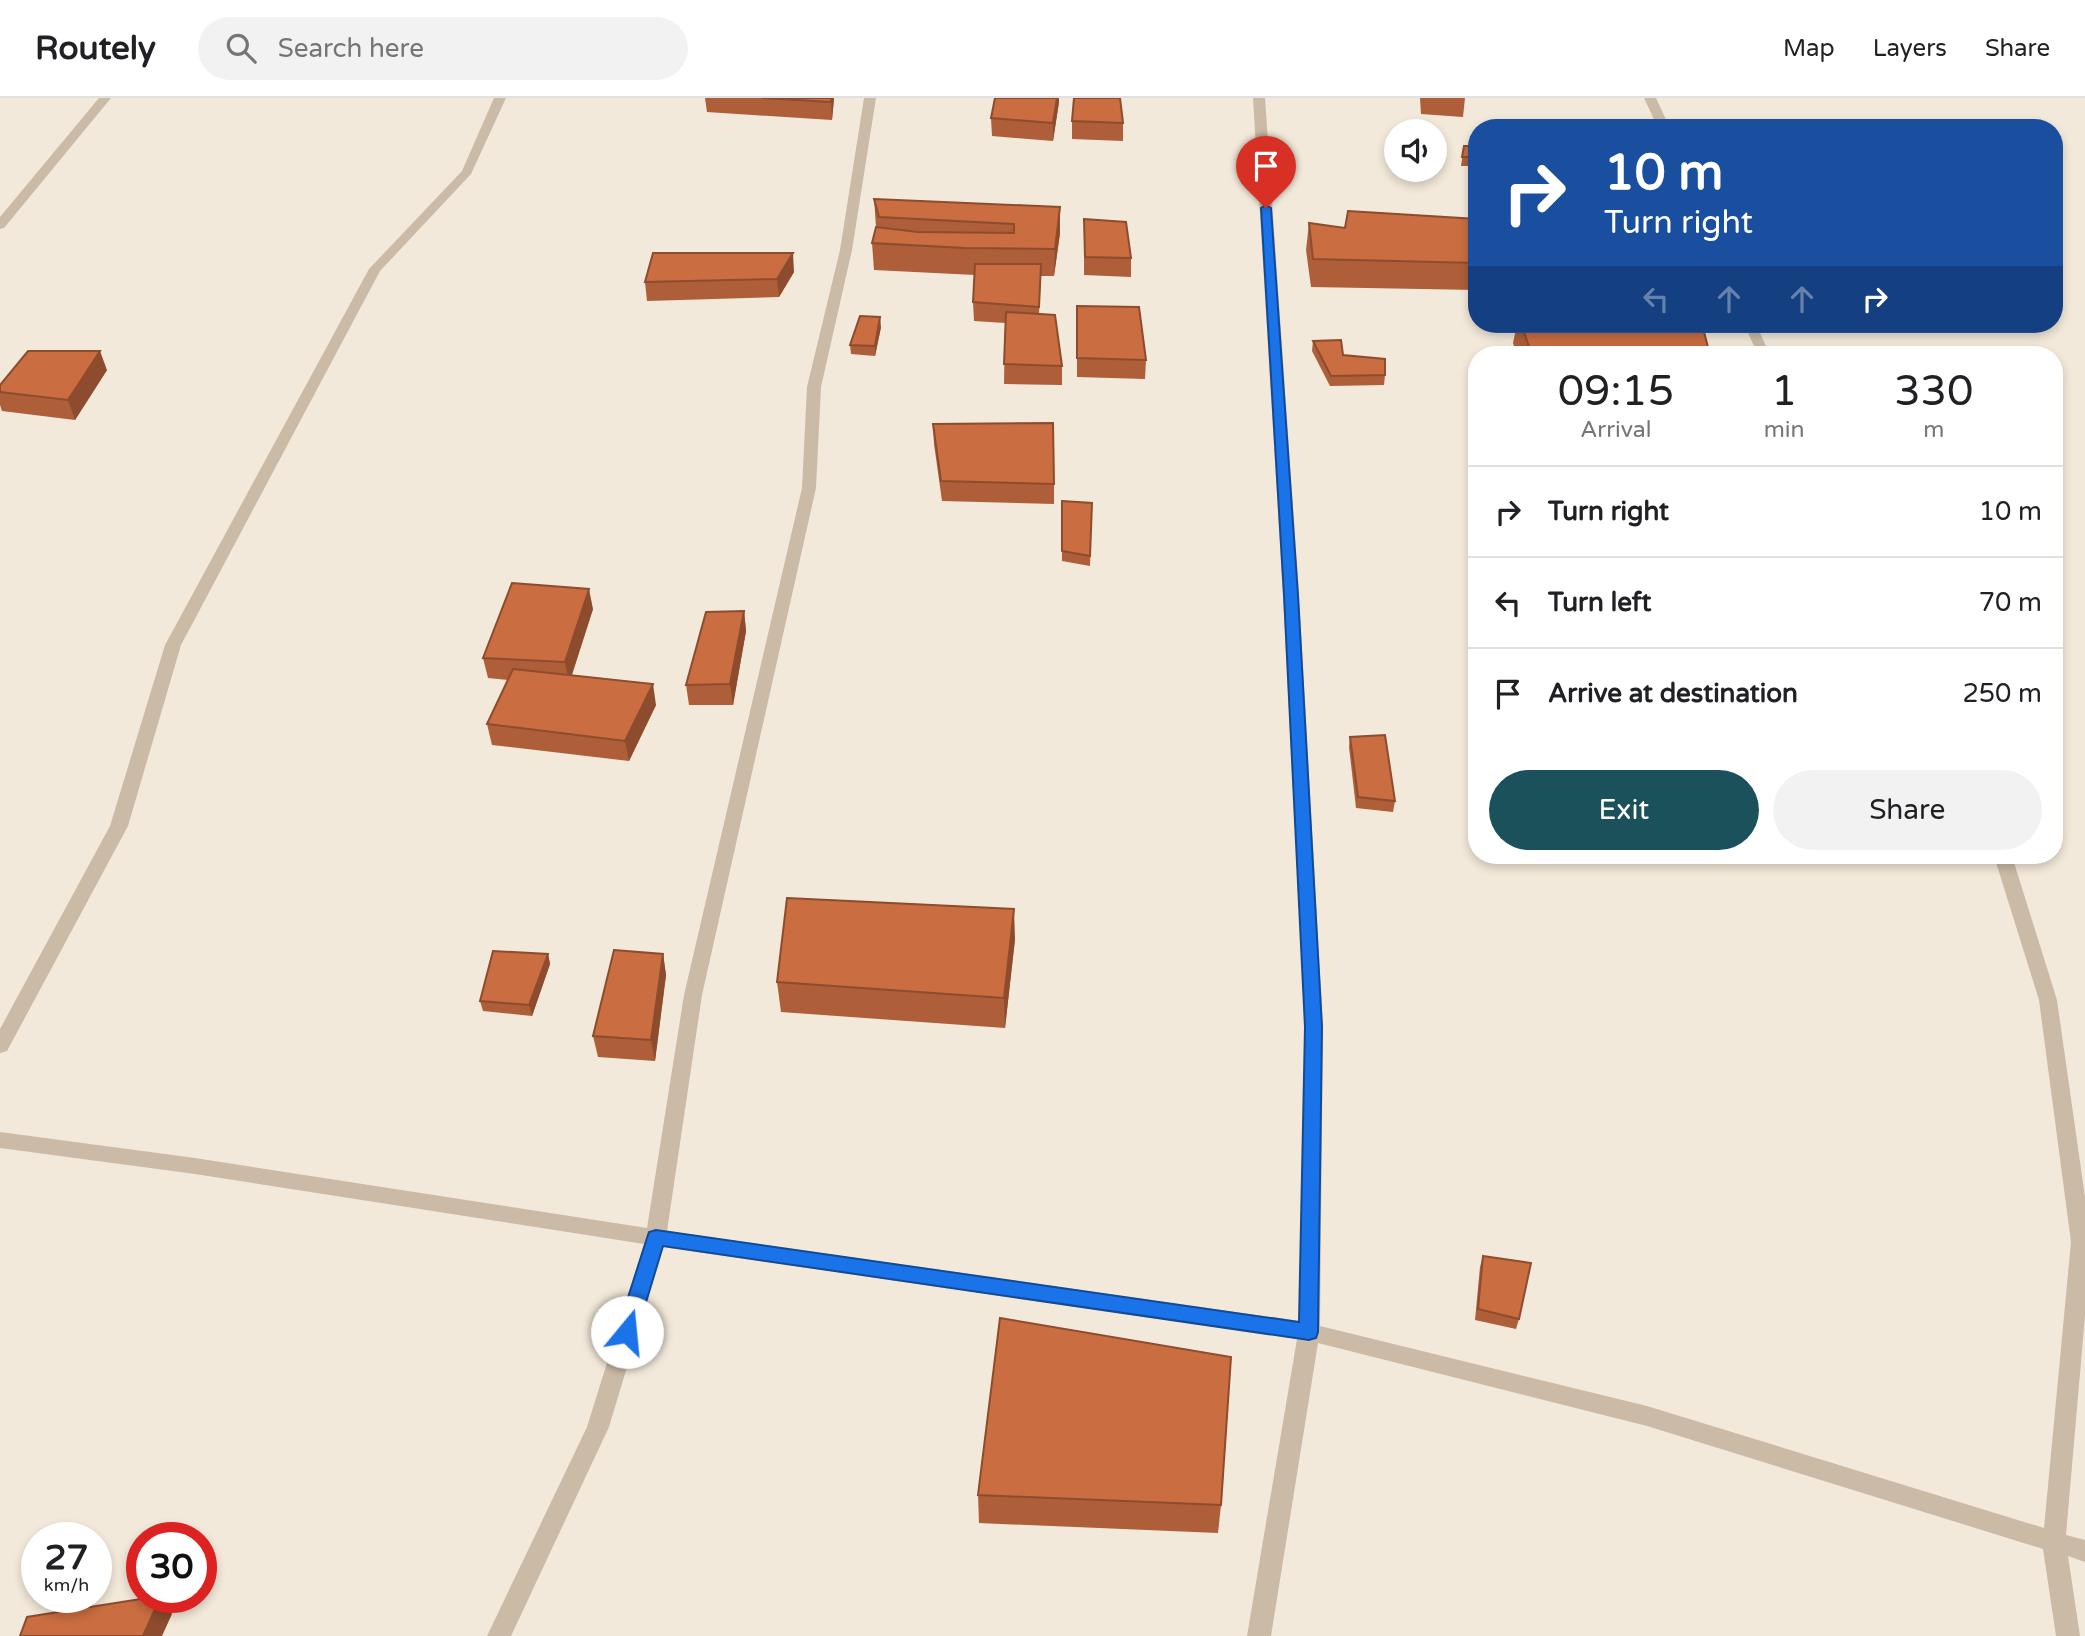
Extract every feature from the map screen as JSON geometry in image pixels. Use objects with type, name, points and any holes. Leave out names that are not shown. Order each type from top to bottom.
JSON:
[{"type":"street","points":[[0,225],[105,98]]},
{"type":"street","points":[[0,1046],[119,827],[173,645],[375,269],[467,172],[500,98]]},
{"type":"street","points":[[499,1636],[598,1427],[656,1238],[693,995],[809,488],[814,387],[846,250],[870,98]]},
{"type":"street","points":[[1259,98],[1292,608],[1314,1027],[1309,1332],[1259,1636]]},
{"type":"street","points":[[1650,98],[1660,119]]},
{"type":"street","points":[[2006,864],[2048,1000],[2081,1242],[2054,1543],[2068,1636]]},
{"type":"street","points":[[0,1140],[195,1166],[656,1238],[1309,1332],[1647,1416],[2085,1551]]},
{"type":"building","points":[[762,98],[831,98],[831,102]]},
{"type":"building","points":[[995,98],[1057,98],[1053,123],[991,118]]},
{"type":"building","points":[[1074,98],[1120,98],[1123,123],[1072,121]]},
{"type":"building","points":[[1464,146],[1468,146],[1468,157],[1462,157]]},
{"type":"building","points":[[874,199],[1060,207],[1055,249],[872,243],[876,227],[918,232],[1014,233],[1014,224],[879,217]]},
{"type":"building","points":[[1348,211],[1468,218],[1468,263],[1313,259],[1309,223],[1345,228]]},
{"type":"building","points":[[1084,219],[1126,222],[1131,258],[1085,257]]},
{"type":"building","points":[[653,253],[793,253],[777,279],[645,282]]},
{"type":"building","points":[[975,264],[1041,264],[1039,307],[973,302]]},
{"type":"building","points":[[1077,306],[1139,307],[1146,360],[1077,358]]},
{"type":"building","points":[[1006,312],[1055,315],[1062,366],[1004,364]]},
{"type":"building","points":[[860,316],[880,317],[875,346],[850,345]]},
{"type":"building","points":[[1524,333],[1704,333],[1708,346],[1529,346]]},
{"type":"building","points":[[1341,340],[1343,355],[1385,359],[1385,375],[1331,376],[1313,341]]},
{"type":"building","points":[[28,351],[100,351],[68,400],[0,392],[0,385]]},
{"type":"building","points":[[1053,423],[1054,484],[941,481],[933,424]]},
{"type":"building","points":[[1062,501],[1092,503],[1090,556],[1062,551]]},
{"type":"building","points":[[512,583],[589,589],[565,662],[483,658]]},
{"type":"building","points":[[744,611],[730,684],[686,685],[706,612]]},
{"type":"building","points":[[513,669],[653,684],[625,741],[487,724]]},
{"type":"building","points":[[1385,735],[1395,801],[1358,797],[1350,737]]},
{"type":"building","points":[[787,898],[1014,909],[1004,998],[777,982]]},
{"type":"building","points":[[614,950],[663,954],[651,1040],[593,1036]]},
{"type":"building","points":[[493,951],[548,954],[529,1005],[480,1001]]},
{"type":"building","points":[[1483,1256],[1531,1263],[1519,1319],[1478,1309]]},
{"type":"building","points":[[1000,1318],[1231,1357],[1221,1505],[978,1495]]},
{"type":"building","points":[[126,1601],[126,1613],[153,1613],[143,1636],[20,1636],[27,1617],[52,1613],[112,1613],[112,1604]]},
{"type":"route","points":[[627,1332],[656,1238],[1309,1332],[1314,1027],[1291,595],[1266,208]]}]
